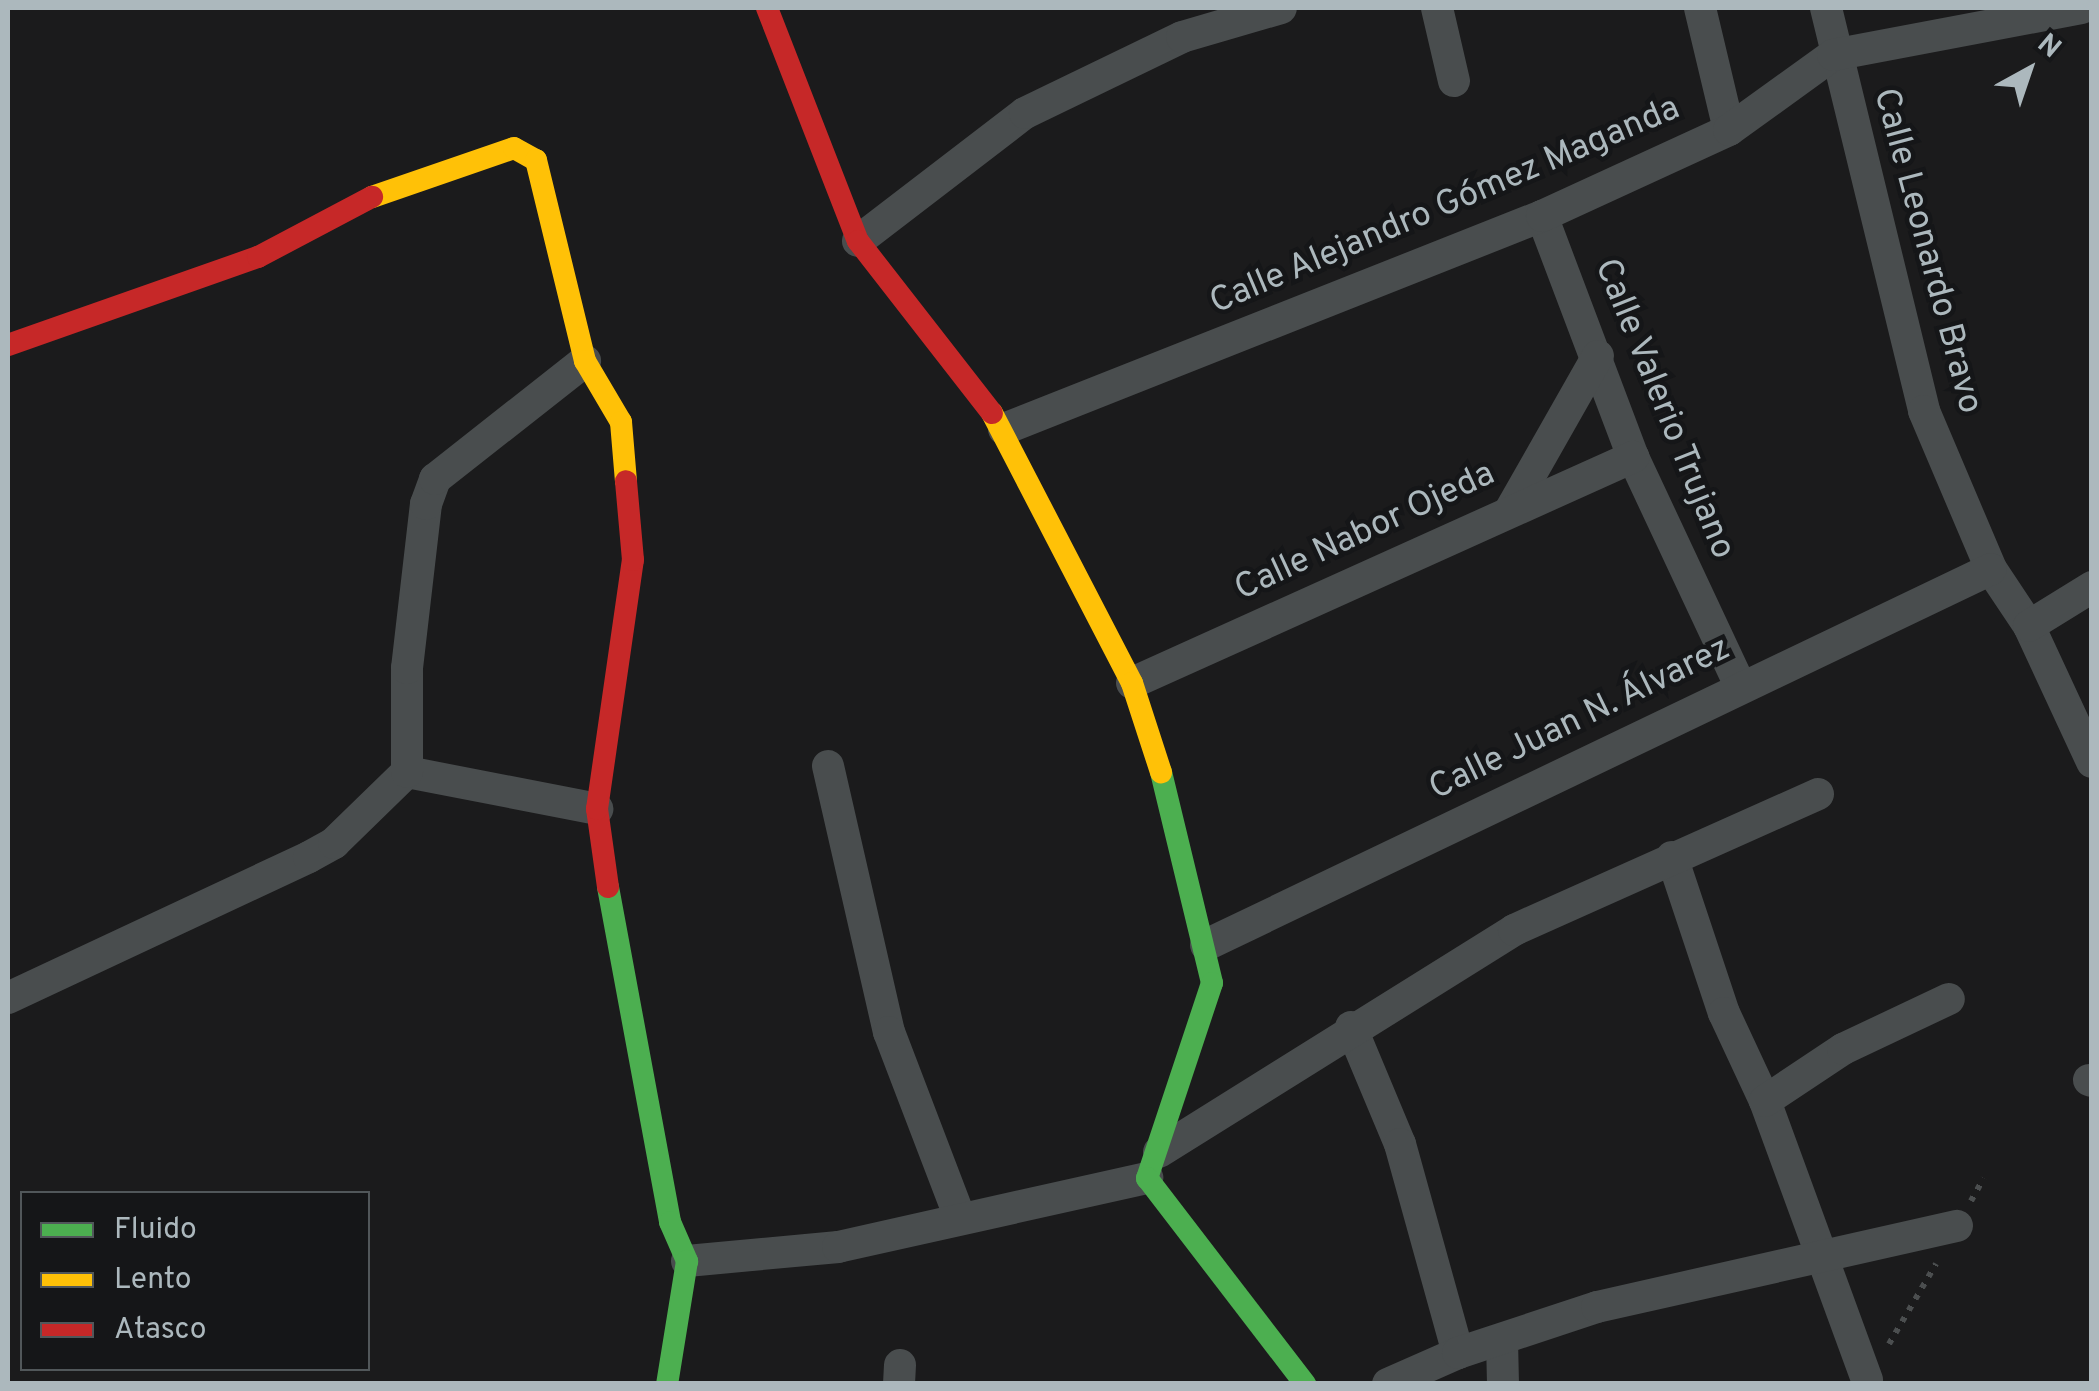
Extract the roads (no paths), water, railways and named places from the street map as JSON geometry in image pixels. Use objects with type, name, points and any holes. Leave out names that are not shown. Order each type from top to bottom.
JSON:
[{"type":"street","points":[[766,8],[858,241],[1004,429],[1132,683],[1157,754],[1206,945],[1212,983],[1153,1165]]},
{"type":"street","points":[[858,241],[1025,113],[1182,37],[1281,8]]},
{"type":"street","points":[[1437,8],[1454,82]]},
{"type":"street","points":[[1700,8],[1729,130]]},
{"type":"street","name":"Calle Leonardo Bravo","points":[[1826,8],[1833,55],[1924,410],[1991,569],[2029,626],[2092,762]]},
{"type":"street","name":"Calle Alejandro Gómez Maganda","points":[[1004,429],[1542,216],[1729,130],[1833,55],[2082,8]]},
{"type":"street","points":[[8,345],[258,257],[370,198],[514,148],[536,160],[585,361],[615,402],[621,422],[633,560],[618,698],[597,809],[622,987],[646,1070],[670,1222],[687,1261],[668,1384]]},
{"type":"street","name":"Calle Valerio Trujano","points":[[1542,216],[1633,457],[1740,686]]},
{"type":"street","points":[[1511,509],[1598,356]]},
{"type":"street","points":[[8,998],[322,850],[407,772],[406,668],[426,504],[435,479],[585,361]]},
{"type":"street","name":"Calle Nabor Ojeda","points":[[1132,683],[1633,457]]},
{"type":"street","name":"Calle Juan N. Álvarez","points":[[1206,945],[1991,569]]},
{"type":"street","points":[[2029,626],[2092,588]]},
{"type":"street","points":[[828,766],[890,1032],[960,1218]]},
{"type":"street","points":[[407,772],[597,809]]},
{"type":"street","points":[[687,1261],[838,1247],[1153,1165],[1351,1027],[1514,930],[1818,794]]},
{"type":"street","points":[[1672,858],[1724,1013],[1764,1101],[1818,1259],[1867,1380]]},
{"type":"street","points":[[1764,1101],[1842,1049],[1949,998]]},
{"type":"street","points":[[1351,1027],[1400,1144],[1458,1353]]},
{"type":"street","points":[[1153,1165],[1304,1384]]},
{"type":"street","points":[[1388,1384],[1458,1353],[1597,1308],[1957,1226]]},
{"type":"street","points":[[1502,1340],[1503,1384]]}]
